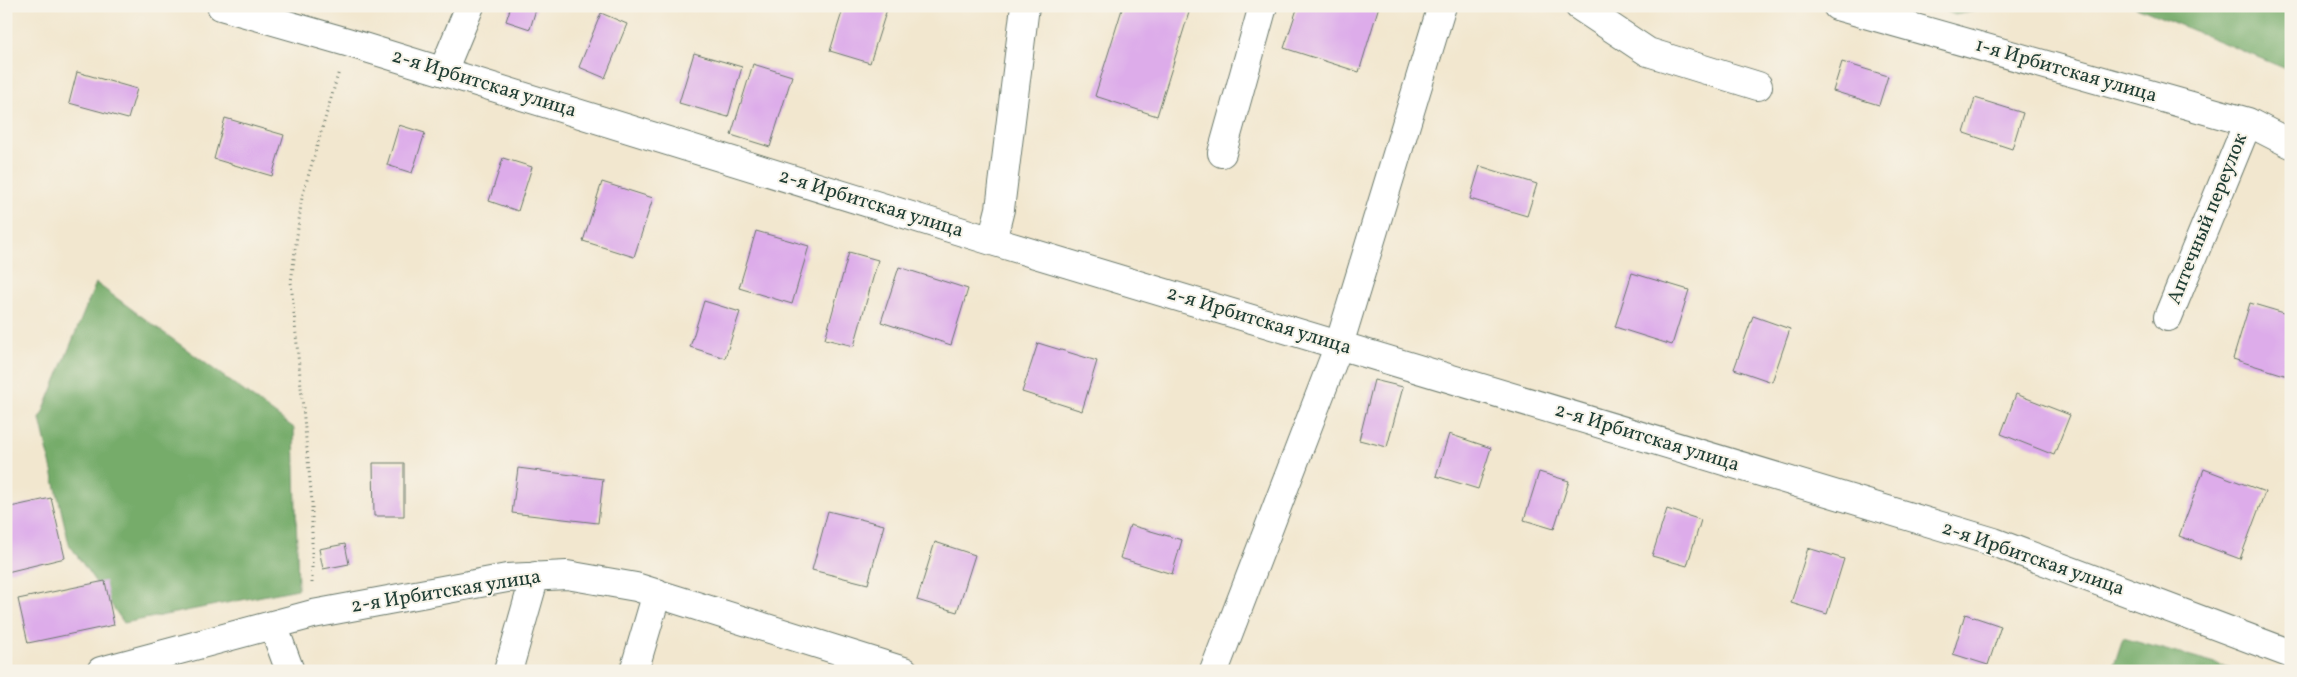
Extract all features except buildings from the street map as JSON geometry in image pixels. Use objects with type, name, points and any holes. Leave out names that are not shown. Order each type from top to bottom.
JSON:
[{"type":"street","name":"2-я Ирбитская улица","points":[[221,6],[443,71],[992,241],[1994,542],[2291,654]]},
{"type":"street","points":[[443,71],[470,6]]},
{"type":"street","points":[[992,241],[1000,209],[1025,6]]},
{"type":"street","points":[[1222,154],[1263,6]]},
{"type":"street","points":[[1214,671],[1339,345],[1442,6]]},
{"type":"street","points":[[1579,6],[1648,52],[1758,86]]},
{"type":"street","name":"1-я Ирбитская улица","points":[[1837,6],[2248,122],[2291,144]]},
{"type":"street","name":"Аптечный переулок","points":[[2168,317],[2248,122]]},
{"type":"street","name":"2-я Ирбитская улица","points":[[101,671],[312,614],[507,578],[567,574],[636,587],[657,593],[904,671]]},
{"type":"street","points":[[508,671],[535,576]]},
{"type":"street","points":[[634,671],[657,593]]},
{"type":"street","points":[[272,625],[290,671]]},
{"type":"path","points":[[312,614],[312,502],[291,282],[302,197],[347,42]]},
{"type":"green space","points":[[1933,6],[2000,6],[1955,15]]},
{"type":"green space","points":[[2134,6],[2291,6],[2291,71]]},
{"type":"green space","points":[[96,283],[294,428],[298,589],[124,623],[69,544],[40,419]]},
{"type":"green space","points":[[2123,638],[2241,671],[2112,671]]}]
